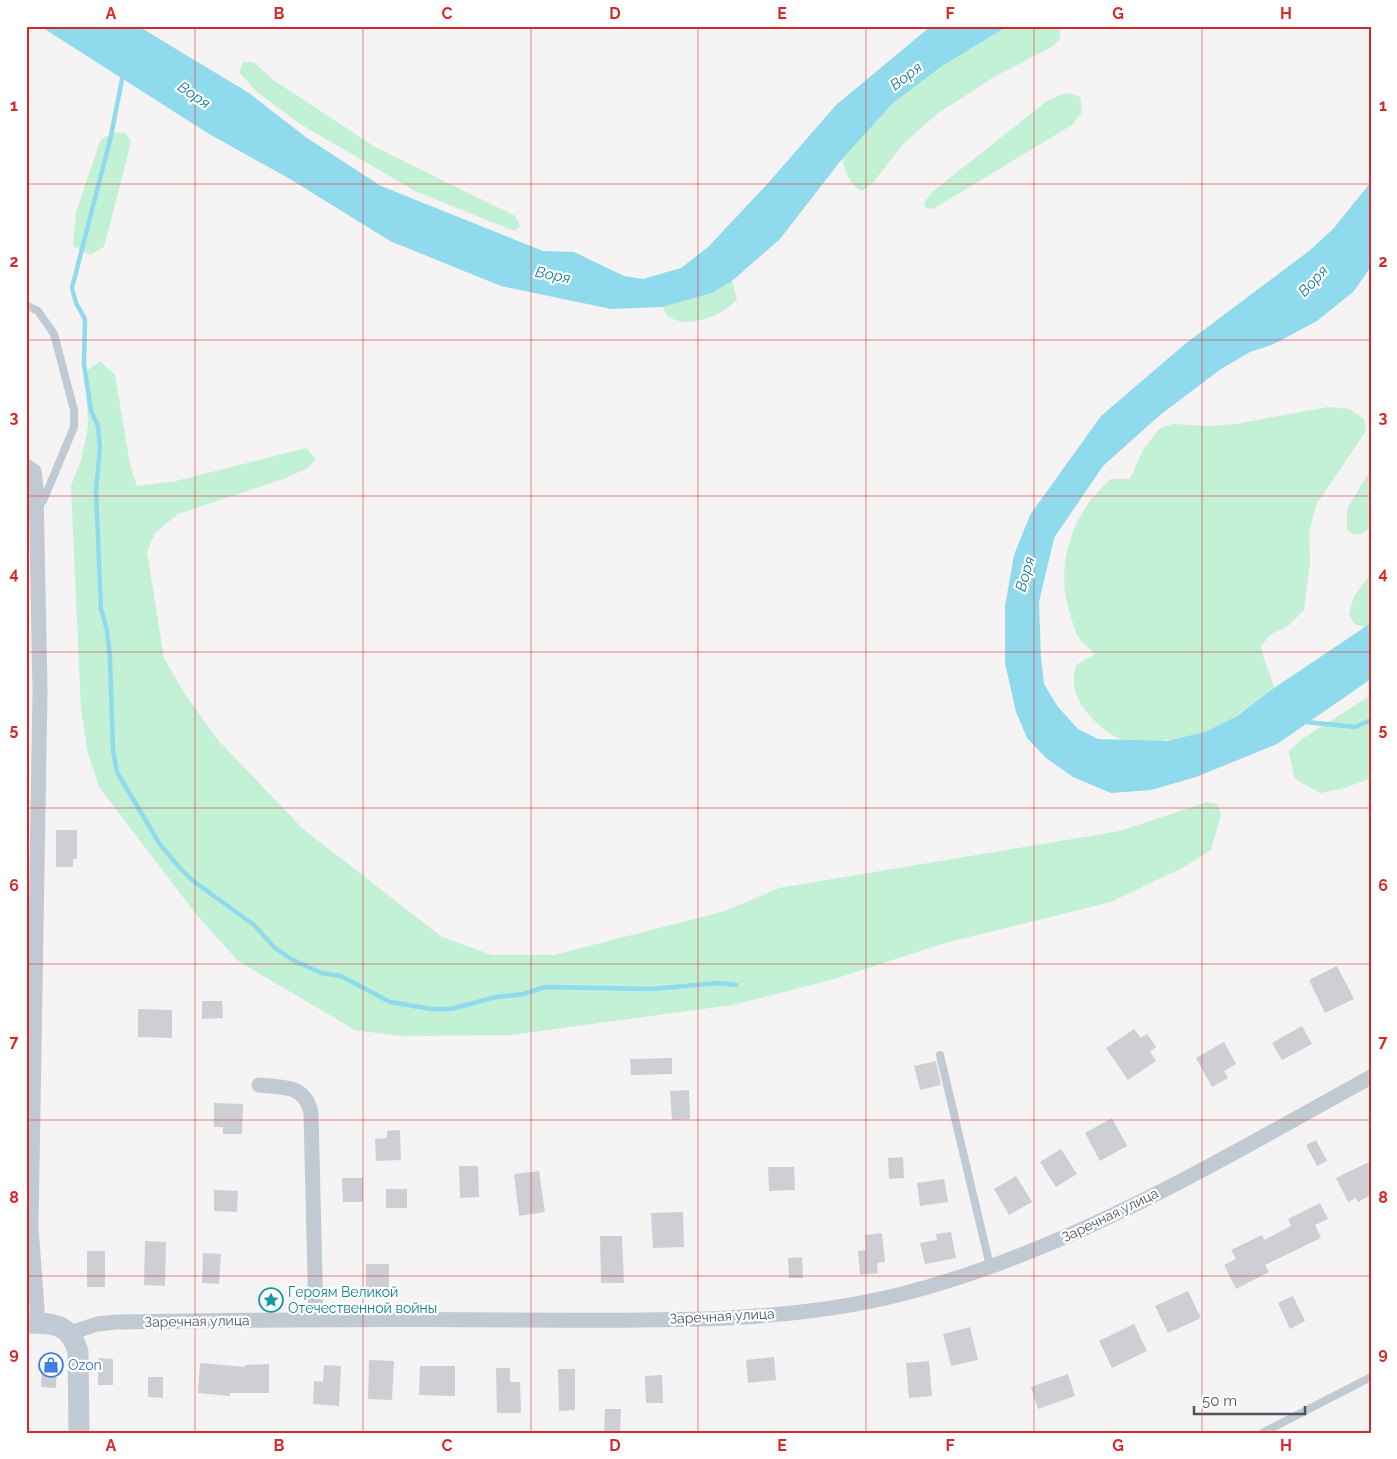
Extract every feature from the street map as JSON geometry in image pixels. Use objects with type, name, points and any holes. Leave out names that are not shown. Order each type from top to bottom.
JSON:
[{"type":"street","points":[[26,466],[34,471],[36,507],[30,1069],[32,1323],[55,1325],[70,1333],[78,1352],[79,1433]]},
{"type":"street","name":"Заречная улица","points":[[70,1333],[97,1324],[117,1322],[316,1319],[702,1319],[796,1312],[855,1304],[893,1296],[990,1266],[1092,1226],[1225,1157],[1371,1077]]},
{"type":"street","points":[[259,1085],[294,1090],[304,1095],[309,1102],[311,1113],[316,1319]]},
{"type":"lane","points":[[26,305],[38,311],[54,334],[74,410],[74,427],[43,501],[36,507]]},
{"type":"lane","points":[[940,1055],[990,1266]]},
{"type":"lane","points":[[1262,1433],[1371,1377]]},
{"type":"green space","points":[[1008,26],[1059,26],[1060,40],[1050,48],[994,77],[937,114],[903,144],[872,184],[862,191],[854,185],[847,174],[842,159],[879,117],[919,82]]},
{"type":"green space","points":[[243,62],[253,62],[275,81],[375,147],[515,216],[520,226],[514,231],[417,192],[300,124],[257,92],[239,72]]},
{"type":"green space","points":[[1070,93],[1080,97],[1082,112],[1072,125],[933,209],[926,208],[924,203],[932,192],[1047,101]]},
{"type":"green space","points":[[117,132],[126,133],[131,142],[104,247],[90,255],[73,246],[76,212],[101,139]]},
{"type":"green space","points":[[732,281],[737,299],[727,308],[709,318],[686,322],[681,321],[669,318],[662,307],[712,293]]},
{"type":"green space","points":[[100,361],[115,375],[130,464],[137,486],[176,481],[306,448],[316,459],[308,468],[283,479],[178,514],[155,533],[147,552],[164,658],[185,694],[217,739],[302,828],[442,937],[492,955],[554,955],[725,911],[779,888],[1120,831],[1207,802],[1217,804],[1221,815],[1211,850],[1184,867],[1111,902],[945,943],[831,980],[732,1005],[511,1035],[400,1036],[355,1030],[238,961],[196,914],[99,787],[88,754],[81,709],[71,486],[81,460],[88,427],[86,371]]},
{"type":"green space","points":[[1328,407],[1350,409],[1364,419],[1366,431],[1316,505],[1309,533],[1310,563],[1304,610],[1287,627],[1271,634],[1261,646],[1274,688],[1233,718],[1206,732],[1177,739],[1140,742],[1122,740],[1109,733],[1086,712],[1074,687],[1076,665],[1095,654],[1076,632],[1067,601],[1064,581],[1065,562],[1069,544],[1085,509],[1111,479],[1130,479],[1143,450],[1159,429],[1172,424],[1209,426],[1236,424]]},
{"type":"green space","points":[[1371,469],[1371,527],[1362,534],[1354,535],[1347,529],[1347,509]]},
{"type":"green space","points":[[1371,573],[1371,624],[1365,627],[1354,624],[1349,614],[1354,596]]},
{"type":"green space","points":[[1371,695],[1371,778],[1345,788],[1321,793],[1294,777],[1289,751],[1302,739]]},
{"type":"water","name":"Воря","points":[[40,26],[138,26],[249,93],[307,138],[381,186],[543,251],[574,252],[624,276],[643,279],[681,268],[708,247],[770,181],[836,105],[931,26],[1008,26],[942,66],[893,103],[842,159],[780,239],[732,281],[712,293],[662,307],[611,309],[501,286],[390,241],[290,179],[209,134]]},
{"type":"water","name":"Воря","points":[[1371,182],[1371,267],[1353,292],[1317,321],[1274,344],[1250,352],[1221,369],[1160,415],[1103,466],[1054,538],[1039,602],[1044,684],[1058,707],[1078,729],[1098,739],[1167,741],[1205,732],[1237,716],[1274,688],[1371,623],[1371,679],[1277,744],[1196,777],[1151,790],[1111,793],[1073,777],[1046,758],[1027,738],[1016,712],[1005,663],[1005,606],[1014,555],[1030,515],[1101,416],[1185,344],[1309,251],[1333,229]]},
{"type":"building","points":[[56,830],[77,830],[77,859],[73,859],[73,867],[56,867]]},
{"type":"building","points":[[1337,966],[1354,999],[1325,1013],[1309,980]]},
{"type":"building","points":[[202,1001],[222,1001],[223,1018],[202,1019]]},
{"type":"building","points":[[138,1009],[172,1010],[172,1038],[138,1037]]},
{"type":"building","points":[[1302,1026],[1312,1044],[1282,1060],[1272,1043]]},
{"type":"building","points":[[1134,1029],[1141,1038],[1147,1034],[1156,1047],[1150,1052],[1156,1061],[1128,1080],[1106,1048]]},
{"type":"building","points":[[1224,1042],[1236,1064],[1224,1071],[1228,1078],[1212,1087],[1196,1058]]},
{"type":"building","points":[[672,1058],[672,1074],[631,1075],[630,1059]]},
{"type":"building","points":[[936,1061],[941,1085],[920,1090],[914,1066]]},
{"type":"building","points":[[689,1090],[690,1119],[672,1120],[670,1091]]},
{"type":"building","points":[[214,1103],[243,1104],[242,1134],[223,1134],[223,1127],[214,1127]]},
{"type":"building","points":[[1112,1118],[1127,1146],[1100,1161],[1085,1133]]},
{"type":"building","points":[[400,1130],[401,1160],[376,1161],[375,1139],[387,1138],[387,1131]]},
{"type":"building","points":[[1316,1140],[1327,1161],[1317,1166],[1306,1145]]},
{"type":"building","points":[[1061,1149],[1077,1174],[1056,1187],[1040,1162]]},
{"type":"building","points":[[903,1157],[904,1178],[889,1179],[888,1158]]},
{"type":"building","points":[[1371,1161],[1371,1195],[1358,1202],[1356,1198],[1348,1202],[1336,1178]]},
{"type":"building","points":[[459,1166],[478,1166],[479,1197],[460,1198]]},
{"type":"building","points":[[768,1167],[794,1167],[795,1190],[769,1191]]},
{"type":"building","points":[[539,1171],[545,1212],[519,1216],[514,1174]]},
{"type":"building","points":[[1016,1176],[1032,1202],[1009,1215],[994,1189]]},
{"type":"building","points":[[342,1178],[363,1178],[363,1202],[343,1202]]},
{"type":"building","points":[[944,1179],[948,1202],[920,1206],[917,1183]]},
{"type":"building","points":[[386,1189],[407,1189],[407,1208],[386,1208]]},
{"type":"building","points":[[214,1190],[238,1191],[237,1212],[214,1211]]},
{"type":"building","points":[[1320,1203],[1328,1219],[1315,1225],[1321,1238],[1265,1265],[1269,1272],[1236,1289],[1224,1265],[1236,1259],[1231,1250],[1262,1235],[1264,1240],[1291,1226],[1288,1219]]},
{"type":"building","points":[[683,1212],[684,1247],[653,1248],[651,1213]]},
{"type":"building","points":[[951,1232],[956,1258],[925,1264],[920,1243],[937,1240],[936,1234]]},
{"type":"building","points":[[882,1233],[885,1262],[877,1263],[878,1273],[860,1275],[858,1251],[866,1250],[865,1235]]},
{"type":"building","points":[[600,1236],[622,1236],[624,1283],[601,1283]]},
{"type":"building","points":[[145,1241],[166,1242],[165,1286],[144,1285]]},
{"type":"building","points":[[87,1251],[105,1251],[105,1287],[87,1287]]},
{"type":"building","points":[[203,1253],[221,1254],[219,1284],[202,1283]]},
{"type":"building","points":[[802,1257],[803,1278],[789,1278],[788,1258]]},
{"type":"building","points":[[366,1264],[389,1264],[389,1295],[366,1295]]},
{"type":"building","points":[[1188,1291],[1201,1318],[1168,1333],[1155,1306]]},
{"type":"building","points":[[1293,1296],[1305,1321],[1290,1329],[1278,1303]]},
{"type":"building","points":[[1134,1324],[1147,1351],[1112,1368],[1099,1341]]},
{"type":"building","points":[[970,1327],[978,1360],[951,1366],[943,1334]]},
{"type":"building","points":[[774,1357],[776,1380],[748,1383],[746,1360]]},
{"type":"building","points":[[42,1358],[57,1359],[56,1388],[41,1387]]},
{"type":"building","points":[[98,1358],[113,1359],[113,1385],[98,1385]]},
{"type":"building","points":[[369,1360],[394,1361],[392,1400],[368,1399]]},
{"type":"building","points":[[929,1361],[932,1396],[909,1398],[906,1363]]},
{"type":"building","points":[[200,1363],[245,1367],[245,1365],[269,1364],[269,1393],[230,1393],[230,1396],[198,1393]]},
{"type":"building","points":[[324,1365],[341,1366],[339,1406],[313,1404],[314,1381],[323,1382]]},
{"type":"building","points":[[420,1366],[455,1366],[455,1396],[419,1395]]},
{"type":"building","points":[[496,1368],[510,1368],[510,1382],[520,1382],[521,1413],[497,1413]]},
{"type":"building","points":[[558,1369],[575,1369],[575,1410],[559,1411]]},
{"type":"building","points":[[1068,1374],[1075,1396],[1038,1409],[1031,1387]]},
{"type":"building","points":[[662,1375],[663,1403],[646,1403],[645,1376]]},
{"type":"building","points":[[148,1377],[163,1377],[163,1398],[148,1397]]},
{"type":"building","points":[[605,1409],[621,1409],[620,1433],[604,1433]]},
{"type":"waterway","points":[[123,74],[111,136],[72,288],[76,303],[85,319],[84,364],[91,411],[98,426],[100,448],[96,491],[101,609],[107,630],[110,659],[113,750],[117,772],[159,843],[192,880],[254,925],[275,948],[291,959],[321,973],[341,976],[390,1002],[431,1009],[451,1009],[496,997],[523,994],[545,987],[652,989],[718,983],[736,985]]},
{"type":"waterway","points":[[1306,722],[1355,727],[1371,720]]},
{"type":"place","name":"Героям Великой Отечественной войны","points":[[271,1300]]},
{"type":"place","name":"Ozon","points":[[51,1365]]}]
